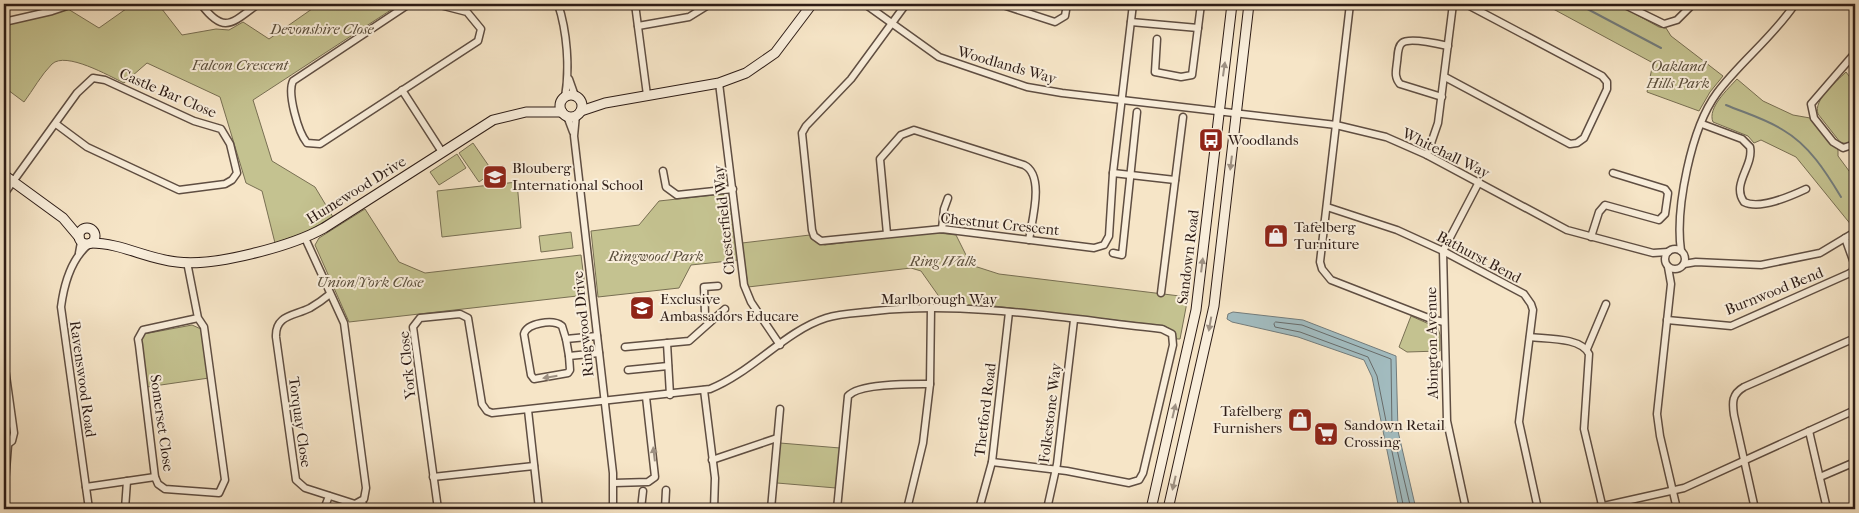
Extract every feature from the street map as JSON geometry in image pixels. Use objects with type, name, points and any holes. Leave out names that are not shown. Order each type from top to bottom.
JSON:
[{"type":"street","points":[[4,22],[73,4]]},
{"type":"street","points":[[201,4],[212,18],[224,24],[230,23],[258,4]]},
{"type":"street","points":[[409,4],[293,80],[291,91],[303,137],[307,143],[316,145],[478,41],[481,36],[481,29],[470,14],[436,4]]},
{"type":"street","points":[[558,4],[562,17],[567,73],[563,99],[571,114]]},
{"type":"street","points":[[635,4],[647,95]]},
{"type":"street","points":[[638,26],[689,17],[710,4]]},
{"type":"street","name":"Woodlands Way","points":[[865,4],[930,52],[945,60],[1038,90],[1218,113]]},
{"type":"street","points":[[892,24],[906,4]]},
{"type":"street","points":[[1000,4],[1056,22],[1065,16],[1067,4]]},
{"type":"street","name":"Chestnut Crescent","points":[[892,24],[851,79],[806,126],[802,137],[812,230],[816,238],[827,242],[942,229],[1094,248],[1104,245],[1108,240],[1111,222],[1113,173],[1133,4]]},
{"type":"street","points":[[1156,39],[1155,72],[1187,77],[1193,73],[1201,4]]},
{"type":"street","name":"Sandown Road","points":[[1151,509],[1197,303],[1232,4]]},
{"type":"street","name":"Sandown Road","points":[[1168,509],[1214,306],[1248,4]]},
{"type":"street","points":[[1350,4],[1320,262],[1326,276],[1330,280],[1431,319],[1444,322]]},
{"type":"street","points":[[1427,155],[1438,123],[1453,4]]},
{"type":"street","points":[[1444,77],[1570,144],[1582,140],[1607,89],[1607,82],[1602,76],[1466,4]]},
{"type":"street","points":[[1624,4],[1659,22],[1668,24],[1677,20],[1693,4]]},
{"type":"street","points":[[1671,284],[1682,266],[1678,233],[1684,175],[1702,124],[1716,95],[1795,4]]},
{"type":"street","name":"Humewood Drive","points":[[537,110],[571,114],[605,103],[719,83],[746,73],[768,59],[784,42],[812,5]]},
{"type":"street","points":[[1131,22],[1198,28]]},
{"type":"street","points":[[1442,97],[1400,84],[1396,78],[1396,70],[1399,47],[1404,42],[1411,41],[1448,46]]},
{"type":"street","points":[[1855,53],[1814,98],[1811,109],[1814,118],[1833,142],[1843,148],[1855,144]]},
{"type":"street","points":[[567,73],[578,99],[571,114]]},
{"type":"street","name":"Castle Bar Close","points":[[4,194],[84,84],[93,78],[99,78],[194,121],[221,129],[230,144],[237,173],[232,180],[225,184],[179,190],[87,147],[56,124]]},
{"type":"street","name":"Chesterfield Way","points":[[719,83],[746,292],[780,345]]},
{"type":"street","points":[[402,90],[442,152]]},
{"type":"street","name":"Humewood Drive","points":[[85,241],[120,246],[166,260],[187,262],[227,258],[276,248],[305,238],[328,226],[493,120],[512,114],[537,110],[563,99],[605,103]]},
{"type":"street","points":[[1113,253],[1122,255],[1137,112]]},
{"type":"street","name":"Whitehall Way","points":[[1218,113],[1336,125],[1386,137],[1427,155],[1567,230],[1652,254],[1667,265]]},
{"type":"street","name":"Ringwood Drive","points":[[571,114],[614,483],[613,509]]},
{"type":"street","points":[[1161,294],[1183,117]]},
{"type":"street","points":[[1702,124],[1742,139],[1750,147],[1751,154],[1740,186],[1740,196],[1744,202],[1755,205],[1786,198],[1806,189]]},
{"type":"street","points":[[887,234],[880,159],[901,135],[914,130],[1024,165],[1031,169],[1036,180],[1029,240]]},
{"type":"street","points":[[663,171],[666,187],[677,195],[733,189]]},
{"type":"street","points":[[1113,173],[1175,180]]},
{"type":"street","points":[[1591,237],[1599,212],[1606,204],[1659,220],[1666,214],[1668,193],[1666,189],[1613,173]]},
{"type":"street","points":[[4,175],[62,218],[85,241]]},
{"type":"street","name":"Abington Avenue","points":[[1466,509],[1446,422],[1443,251],[1479,182]]},
{"type":"street","points":[[942,229],[944,209],[948,198]]},
{"type":"street","name":"Bathurst Bend","points":[[1327,207],[1396,230],[1443,251],[1524,294],[1531,304],[1533,310],[1519,422],[1538,509]]},
{"type":"street","points":[[62,218],[85,229]]},
{"type":"street","points":[[85,229],[80,232],[85,241]]},
{"type":"street","name":"Humewood Drive","points":[[85,229],[90,229],[94,233],[120,246]]},
{"type":"street","points":[[1667,265],[1682,266],[1696,262],[1762,265],[1811,256],[1855,232]]},
{"type":"street","points":[[85,241],[94,238],[94,233]]},
{"type":"street","points":[[1677,509],[1658,422],[1671,284],[1667,265],[1669,251],[1678,233]]},
{"type":"street","points":[[305,238],[344,323],[366,488],[362,502],[365,509]]},
{"type":"street","name":"Burnwood Bend","points":[[1668,320],[1731,326],[1848,274],[1853,271],[1854,266],[1845,238]]},
{"type":"street","name":"Ravenswood Road","points":[[85,241],[66,280],[61,307],[89,509]]},
{"type":"street","name":"Whitehall Way","points":[[1652,254],[1669,251],[1682,254]]},
{"type":"street","points":[[1682,254],[1696,262]]},
{"type":"street","name":"Somerset Close","points":[[187,262],[198,318],[204,327],[224,485],[219,493],[171,490],[161,487],[155,477],[138,339],[143,330],[198,318]]},
{"type":"street","points":[[710,322],[705,314],[704,287],[718,286]]},
{"type":"street","name":"Torquay Close","points":[[330,294],[311,308],[284,318],[276,328],[294,475],[298,483],[305,488],[351,504],[362,502]]},
{"type":"street","points":[[1603,508],[1583,418],[1590,359],[1587,350],[1606,304]]},
{"type":"street","name":"Marlborough Way","points":[[605,401],[704,390],[722,384],[816,322],[834,316],[903,308],[994,310],[1162,329],[1172,334],[1174,345],[1144,473],[1139,480],[1129,483],[1056,470]]},
{"type":"street","points":[[907,509],[922,451],[930,384],[931,308]]},
{"type":"street","points":[[625,347],[689,341],[724,309]]},
{"type":"street","name":"Thetford Road","points":[[979,509],[992,462],[1009,312]]},
{"type":"street","name":"York Close","points":[[438,509],[413,327],[417,319],[460,314],[466,316],[470,322],[483,407],[492,413],[605,401]]},
{"type":"street","name":"Folkestone Way","points":[[1047,509],[1056,470],[1074,320]]},
{"type":"street","points":[[549,322],[558,323],[562,326],[566,339],[570,370],[568,373],[536,380],[531,375],[524,334],[526,329],[549,322]]},
{"type":"street","points":[[566,339],[597,336]]},
{"type":"street","points":[[1530,337],[1575,343],[1587,350]]},
{"type":"street","points":[[1755,509],[1732,405],[1734,394],[1744,387],[1855,338]]},
{"type":"street","points":[[667,343],[670,394]]},
{"type":"street","points":[[569,356],[599,353]]},
{"type":"street","points":[[4,361],[14,433],[13,438],[6,446],[4,496]]},
{"type":"street","points":[[628,370],[668,366]]},
{"type":"street","points":[[837,509],[848,396],[857,390],[930,384]]},
{"type":"street","points":[[704,390],[715,485],[714,509]]},
{"type":"street","points":[[614,483],[648,482],[655,477],[646,397]]},
{"type":"street","points":[[771,509],[780,409]]},
{"type":"street","points":[[528,410],[539,509]]},
{"type":"street","points":[[1590,509],[1603,508],[1692,485],[1744,459],[1855,410]]},
{"type":"street","points":[[1809,431],[1827,509]]},
{"type":"street","points":[[712,460],[777,438]]},
{"type":"street","points":[[992,462],[1056,470]]},
{"type":"street","points":[[1820,477],[1855,462]]},
{"type":"street","points":[[433,478],[534,466]]},
{"type":"street","points":[[86,487],[155,477]]},
{"type":"street","points":[[126,482],[126,509]]},
{"type":"street","points":[[665,509],[666,490]]},
{"type":"street","points":[[641,509],[643,492]]},
{"type":"street","points":[[324,509],[329,496]]},
{"type":"green space","name":"Falcon Crescent","points":[[133,4],[158,4],[182,35],[216,29],[229,30],[243,22],[269,39],[319,4],[400,4],[253,100],[272,161],[315,187],[333,217],[304,233],[275,243],[262,191],[246,183],[220,97],[147,63],[124,83],[77,62],[58,61],[48,68],[24,102],[4,87],[4,26],[68,9],[99,28]]},
{"type":"green space","name":"Oakland Hills Park","points":[[1544,4],[1617,4],[1659,27],[1666,28],[1671,36],[1723,76],[1710,92],[1699,111],[1647,92],[1653,63]]},
{"type":"green space","points":[[1846,72],[1855,84],[1855,138],[1847,144],[1840,142],[1818,114],[1817,109],[1822,97]]},
{"type":"green space","points":[[1737,79],[1763,101],[1793,115],[1810,118],[1838,150],[1838,156],[1855,179],[1855,224],[1852,226],[1796,157],[1761,140],[1754,143],[1748,136],[1713,122],[1713,111],[1716,105]]},
{"type":"green space","points":[[473,143],[493,172],[479,182],[459,153]]},
{"type":"green space","points":[[457,154],[466,168],[439,185],[430,172]]},
{"type":"green space","points":[[517,182],[521,228],[442,237],[437,191]]},
{"type":"green space","name":"Ringwood Park","points":[[723,194],[731,201],[738,260],[691,265],[679,288],[598,297],[591,231],[639,225],[659,201]]},
{"type":"green space","name":"Union/York Close","points":[[365,209],[399,262],[425,273],[581,255],[586,295],[349,322],[315,245],[319,238]]},
{"type":"green space","points":[[571,232],[573,248],[541,252],[539,236]]},
{"type":"green space","name":"Ring Walk","points":[[930,232],[956,235],[971,265],[999,274],[1188,297],[1180,339],[1177,339],[1173,331],[1165,326],[994,306],[945,305],[921,271],[911,268],[748,287],[742,243],[810,235],[817,243],[825,245]]},
{"type":"green space","points":[[1411,316],[1438,328],[1440,351],[1407,352],[1399,347]]},
{"type":"green space","points":[[192,325],[201,329],[209,378],[147,387],[140,343],[144,334]]},
{"type":"green space","points":[[780,443],[840,448],[836,488],[777,483]]},
{"type":"water","points":[[1233,312],[1303,320],[1396,356],[1398,431],[1416,509],[1399,509],[1372,377],[1364,360],[1298,337],[1232,322],[1227,319],[1228,314]]},
{"type":"waterway","points":[[1578,4],[1661,48]]},
{"type":"waterway","points":[[1726,105],[1770,123],[1801,143],[1816,160],[1841,197]]},
{"type":"place","name":"Woodlands","points":[[1211,140]]},
{"type":"place","name":"Blouberg International School","points":[[495,177]]},
{"type":"place","name":"Tafelberg Turniture","points":[[1276,236]]},
{"type":"place","name":"Exclusive Ambassadors Educare","points":[[642,308]]},
{"type":"place","name":"Tafelberg Furnishers","points":[[1300,420]]},
{"type":"place","name":"Sandown Retail Crossing","points":[[1326,434]]},
{"type":"park label","name":"Devonshire Close","points":[[322,29]]}]
